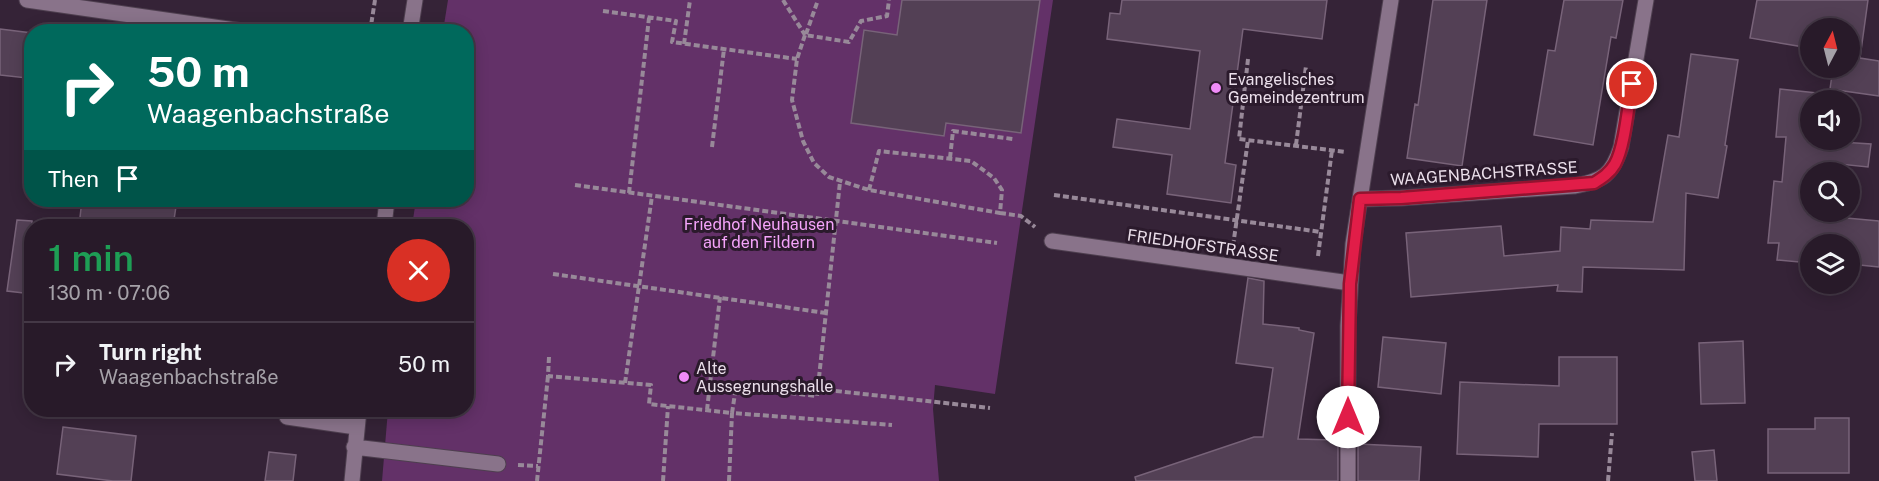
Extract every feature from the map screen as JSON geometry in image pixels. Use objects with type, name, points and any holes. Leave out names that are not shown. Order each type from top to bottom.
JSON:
[{"type":"street","points":[[27,0],[194,24]]},
{"type":"street","points":[[411,24],[415,0]]},
{"type":"street","points":[[1348,481],[1350,284],[1360,199],[1391,0]]},
{"type":"street","name":"WAAGENBACHSTRASSE","points":[[1360,199],[1574,186],[1594,183],[1605,176],[1615,164],[1621,147],[1646,0]]},
{"type":"street","name":"FRIEDHOFSTRASSE","points":[[1052,241],[1350,284]]},
{"type":"street","points":[[287,417],[356,427]]},
{"type":"street","points":[[352,481],[358,417]]},
{"type":"street","points":[[354,447],[498,464]]},
{"type":"path","points":[[371,24],[375,0]]},
{"type":"path","points":[[684,44],[690,0]]},
{"type":"path","points":[[783,0],[805,35],[849,42],[861,21],[887,16],[889,0]]},
{"type":"path","points":[[818,0],[797,59],[792,100],[803,141],[814,163],[830,177],[840,182],[1021,216],[1052,241]]},
{"type":"path","points":[[603,11],[676,21],[672,42],[797,59]]},
{"type":"path","points":[[629,193],[649,18]]},
{"type":"path","points":[[712,147],[724,49]]},
{"type":"path","points":[[1248,59],[1239,139],[1367,154]]},
{"type":"path","points":[[1296,146],[1305,66]]},
{"type":"path","points":[[950,158],[953,131],[1013,139]]},
{"type":"path","points":[[1230,267],[1248,140]]},
{"type":"path","points":[[1314,279],[1332,150]]},
{"type":"path","points":[[869,189],[879,151],[971,161],[994,178],[1002,190],[1000,213]]},
{"type":"path","points":[[729,481],[732,413],[736,387],[817,396],[840,182]]},
{"type":"path","points":[[574,185],[997,243]]},
{"type":"path","points":[[1054,195],[1321,232]]},
{"type":"path","points":[[625,383],[652,196]]},
{"type":"path","points":[[553,274],[826,313]]},
{"type":"path","points":[[707,410],[720,297]]},
{"type":"path","points":[[537,481],[549,357]]},
{"type":"path","points":[[548,376],[651,385],[649,405],[892,424]]},
{"type":"path","points":[[818,389],[990,408]]},
{"type":"path","points":[[663,481],[668,406]]},
{"type":"path","points":[[1608,481],[1612,433]]},
{"type":"green space","name":"Friedhof Neuhausen auf den Fildern","points":[[448,0],[1053,0],[995,394],[935,385],[933,409],[939,481],[382,481],[387,417],[474,417],[474,219],[413,219],[415,207],[474,207],[474,24],[444,24]]},
{"type":"building","points":[[902,0],[1040,0],[1021,133],[946,123],[944,136],[851,123],[864,30],[897,35]]},
{"type":"building","name":"Evangelisches Gemeindezentrum","points":[[1122,0],[1327,0],[1322,39],[1243,29],[1225,163],[1236,165],[1231,203],[1167,194],[1172,155],[1113,147],[1117,119],[1190,129],[1200,51],[1107,39],[1110,13],[1120,14]]},
{"type":"building","points":[[1433,0],[1487,0],[1462,166],[1407,158],[1415,104],[1418,105]]},
{"type":"building","points":[[1564,0],[1623,0],[1616,38],[1611,37],[1593,145],[1534,135],[1548,50],[1555,51]]},
{"type":"building","points":[[1757,0],[1868,0],[1860,58],[1860,18],[1800,18],[1800,46],[1750,38]]},
{"type":"building","points":[[0,29],[24,32],[24,78],[0,75]]},
{"type":"building","points":[[1691,54],[1738,60],[1718,198],[1686,193],[1684,270],[1583,267],[1582,292],[1557,291],[1558,285],[1411,297],[1406,233],[1501,226],[1504,256],[1560,251],[1561,227],[1590,229],[1591,220],[1653,222],[1668,135],[1679,137]]},
{"type":"building","points":[[1860,58],[1879,61],[1879,96],[1860,93],[1860,90],[1830,89],[1832,78],[1860,78]]},
{"type":"building","points":[[1780,89],[1800,91],[1800,150],[1860,150],[1860,143],[1871,144],[1868,167],[1860,166],[1860,162],[1800,162],[1800,222],[1860,222],[1860,219],[1879,221],[1879,267],[1860,265],[1860,234],[1800,234],[1800,262],[1777,260],[1779,243],[1768,243],[1774,181],[1782,182],[1786,137],[1776,137]]},
{"type":"building","points":[[81,207],[176,207],[174,219],[80,219]]},
{"type":"building","points":[[17,220],[24,220],[24,293],[7,291]]},
{"type":"building","points":[[1248,278],[1264,281],[1263,324],[1299,328],[1299,330],[1314,333],[1298,439],[1334,440],[1334,443],[1338,443],[1338,481],[1136,481],[1135,477],[1254,437],[1263,437],[1273,368],[1236,363]]},
{"type":"building","points":[[1383,337],[1446,343],[1441,394],[1378,387]]},
{"type":"building","points":[[1743,341],[1745,403],[1701,404],[1699,343]]},
{"type":"building","points":[[1559,357],[1617,357],[1617,424],[1539,424],[1538,457],[1457,454],[1460,382],[1559,386]]},
{"type":"building","points":[[1815,418],[1849,418],[1849,473],[1768,473],[1768,429],[1815,429]]},
{"type":"building","points":[[63,427],[136,436],[131,481],[57,474]]},
{"type":"building","points":[[1358,444],[1421,447],[1419,481],[1358,481]]},
{"type":"building","points":[[1714,450],[1717,481],[1695,481],[1692,452]]},
{"type":"building","points":[[269,452],[296,455],[293,481],[265,481]]},
{"type":"place","name":"Evangelisches Gemeindezentrum","points":[[1216,88]]},
{"type":"place","name":"Alte Aussegnungshalle","points":[[684,377]]},
{"type":"route","points":[[1348,417],[1350,284],[1360,199],[1594,183],[1605,176],[1615,164],[1621,147],[1632,84]]}]
